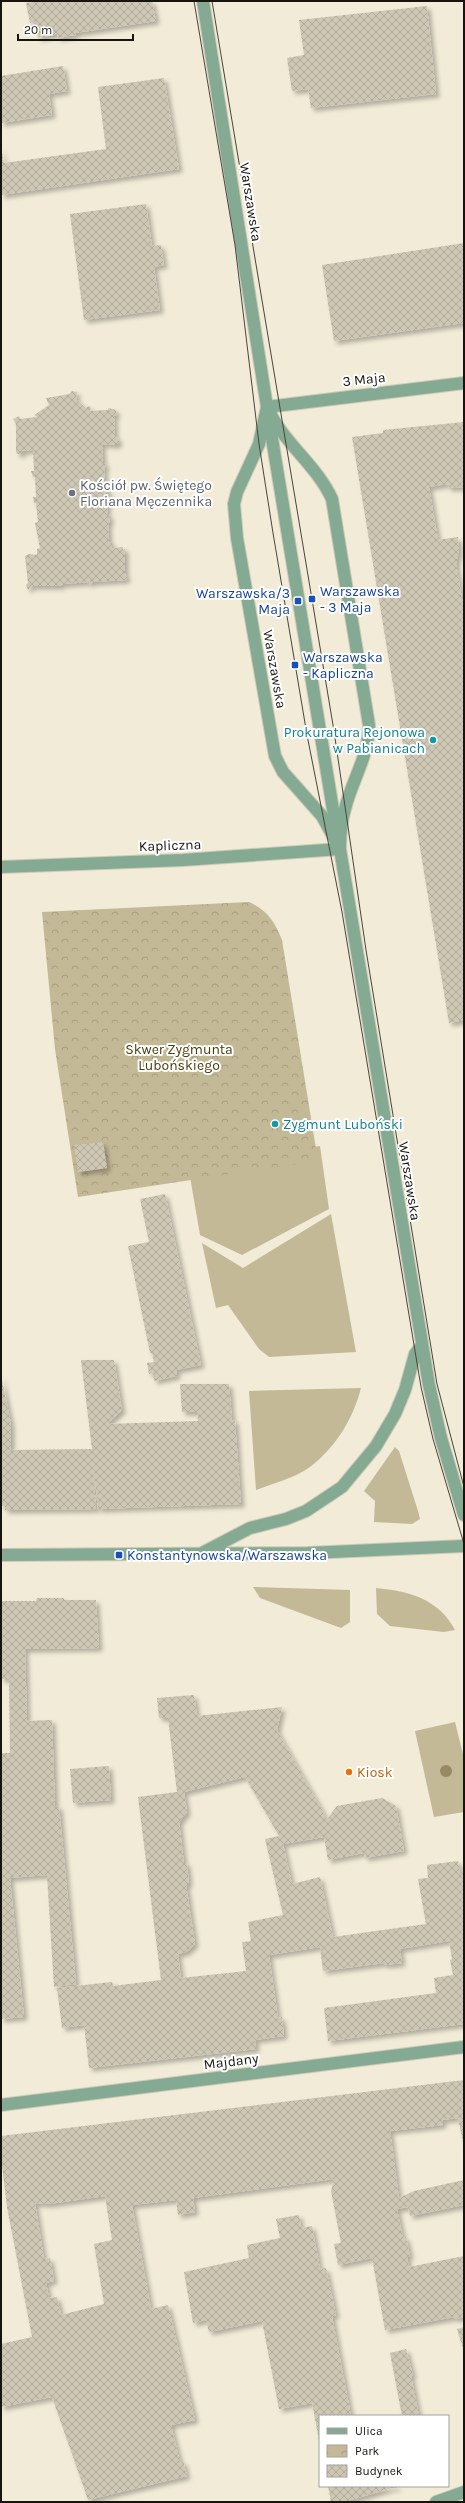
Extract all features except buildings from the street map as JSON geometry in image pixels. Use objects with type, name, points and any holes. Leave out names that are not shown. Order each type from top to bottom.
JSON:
[{"type":"street","name":"Warszawska","points":[[203,1],[267,407],[275,425],[317,474],[332,499],[369,725],[365,754],[345,807],[341,827],[340,849],[422,1345],[441,1438],[464,1515]]},
{"type":"street","name":"3 Maja","points":[[267,407],[464,383]]},
{"type":"street","name":"Warszawska","points":[[267,407],[259,444],[237,492],[234,504],[238,538],[275,756],[283,772],[322,816],[340,849]]},
{"type":"street","points":[[267,407],[340,849]]},
{"type":"street","name":"Kapliczna","points":[[1,867],[183,860],[340,849]]},
{"type":"street","points":[[199,1554],[250,1528],[286,1519],[306,1511],[342,1487],[376,1446],[395,1414],[405,1390],[415,1354],[422,1345]]},
{"type":"street","points":[[1,1556],[344,1552],[464,1546]]},
{"type":"street","name":"Majdany","points":[[1,2105],[464,2047]]},
{"type":"street","points":[[436,2502],[464,2492]]},
{"type":"green space","name":"Skwer Zygmunta Lubońskiego","points":[[249,902],[256,905],[270,917],[282,940],[318,1161],[78,1197],[55,1049],[42,912]]},
{"type":"green space","points":[[320,1146],[329,1209],[242,1255],[200,1235],[188,1165]]},
{"type":"green space","points":[[331,1214],[356,1352],[269,1357],[259,1349],[228,1305],[216,1308],[202,1243],[243,1268]]},
{"type":"green space","points":[[361,1388],[358,1399],[348,1421],[328,1451],[304,1471],[256,1490],[249,1391]]},
{"type":"green space","points":[[395,1447],[399,1451],[420,1519],[412,1524],[374,1522],[375,1501],[364,1491]]},
{"type":"green space","points":[[253,1587],[350,1590],[350,1622],[341,1628],[260,1598]]},
{"type":"green space","points":[[376,1588],[400,1591],[422,1598],[441,1611],[455,1630],[444,1632],[390,1626],[377,1614]]},
{"type":"green space","points":[[455,1722],[464,1758],[464,1812],[434,1817],[415,1731]]},
{"type":"tram line","points":[[194,1],[235,245],[259,444],[273,533],[307,735],[342,912],[421,1387],[433,1439],[464,1544]]},
{"type":"tram line","points":[[212,1],[334,731],[366,950],[437,1384],[464,1487]]},
{"type":"place","name":"Kościół pw. Świętego Floriana Męczennika","points":[[72,493]]},
{"type":"place","name":"Warszawska - 3 Maja","points":[[312,599]]},
{"type":"place","name":"Warszawska/3 Maja","points":[[298,601]]},
{"type":"place","name":"Warszawska - Kapliczna","points":[[295,665]]},
{"type":"place","name":"Prokuratura Rejonowa w Pabianicach","points":[[433,740]]},
{"type":"place","name":"Zygmunt Luboński","points":[[275,1124]]},
{"type":"place","name":"Konstantynowska/Warszawska","points":[[119,1555]]},
{"type":"place","name":"Kiosk","points":[[349,1772]]}]
